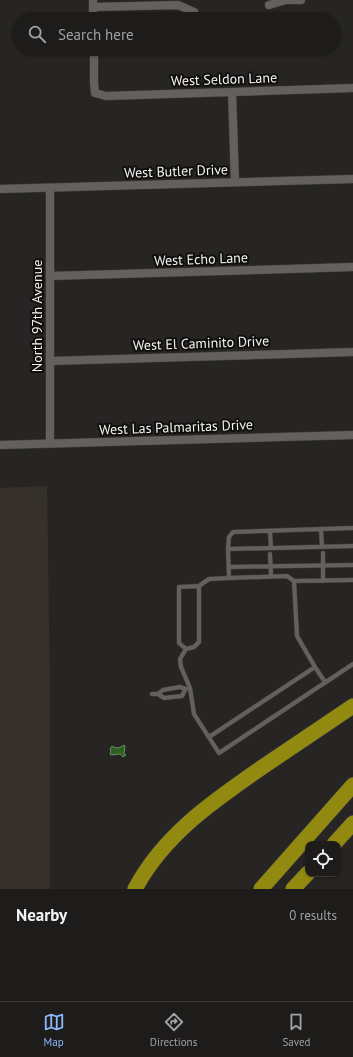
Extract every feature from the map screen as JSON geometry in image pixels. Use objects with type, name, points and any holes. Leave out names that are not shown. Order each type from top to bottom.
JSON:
[{"type":"highway","points":[[135,889],[160,852],[194,816],[220,796],[353,706]]},
{"type":"highway","points":[[261,889],[353,785]]},
{"type":"highway","points":[[337,841],[353,823]]},
{"type":"highway","points":[[293,889],[305,876]]},
{"type":"street","points":[[269,5],[286,0],[301,0]]},
{"type":"street","points":[[93,3],[178,5],[194,12]]},
{"type":"street","name":"West Seldon Lane","points":[[94,56],[95,93],[106,96],[353,88]]},
{"type":"street","points":[[232,92],[235,182]]},
{"type":"street","name":"West Butler Drive","points":[[0,189],[353,179]]},
{"type":"street","name":"North 97th Avenue","points":[[50,188],[50,444]]},
{"type":"street","name":"West Echo Lane","points":[[50,276],[353,267]]},
{"type":"street","name":"West El Caminito Drive","points":[[50,361],[353,352]]},
{"type":"street","name":"West Las Palmaritas Drive","points":[[0,444],[50,444],[353,435]]},
{"type":"lane","points":[[229,578],[228,537],[233,532],[353,528]]},
{"type":"lane","points":[[321,529],[322,547]]},
{"type":"lane","points":[[270,531],[270,548]]},
{"type":"lane","points":[[228,549],[353,546]]},
{"type":"lane","points":[[323,553],[323,580]]},
{"type":"lane","points":[[270,554],[271,576]]},
{"type":"lane","points":[[229,567],[353,565]]},
{"type":"lane","points":[[186,649],[179,643],[179,587],[200,586],[210,579],[271,576],[287,576],[294,581],[353,580]]},
{"type":"lane","points":[[294,581],[297,636],[325,682]]},
{"type":"lane","points":[[200,586],[199,642],[194,647],[186,649],[180,659],[181,667],[190,688],[194,714],[219,753],[353,664]]},
{"type":"lane","points":[[209,737],[315,667]]},
{"type":"lane","points":[[158,694],[163,690],[180,687],[185,690]]},
{"type":"lane","points":[[152,694],[158,694],[164,698],[182,696],[185,690],[190,688]]},
{"type":"shaded area","points":[[47,486],[50,695],[50,889],[0,889],[0,488]]},
{"type":"shaded area","points":[[124,745],[124,754],[126,755],[123,757],[120,754],[110,754],[110,749],[112,746],[118,748]]}]
